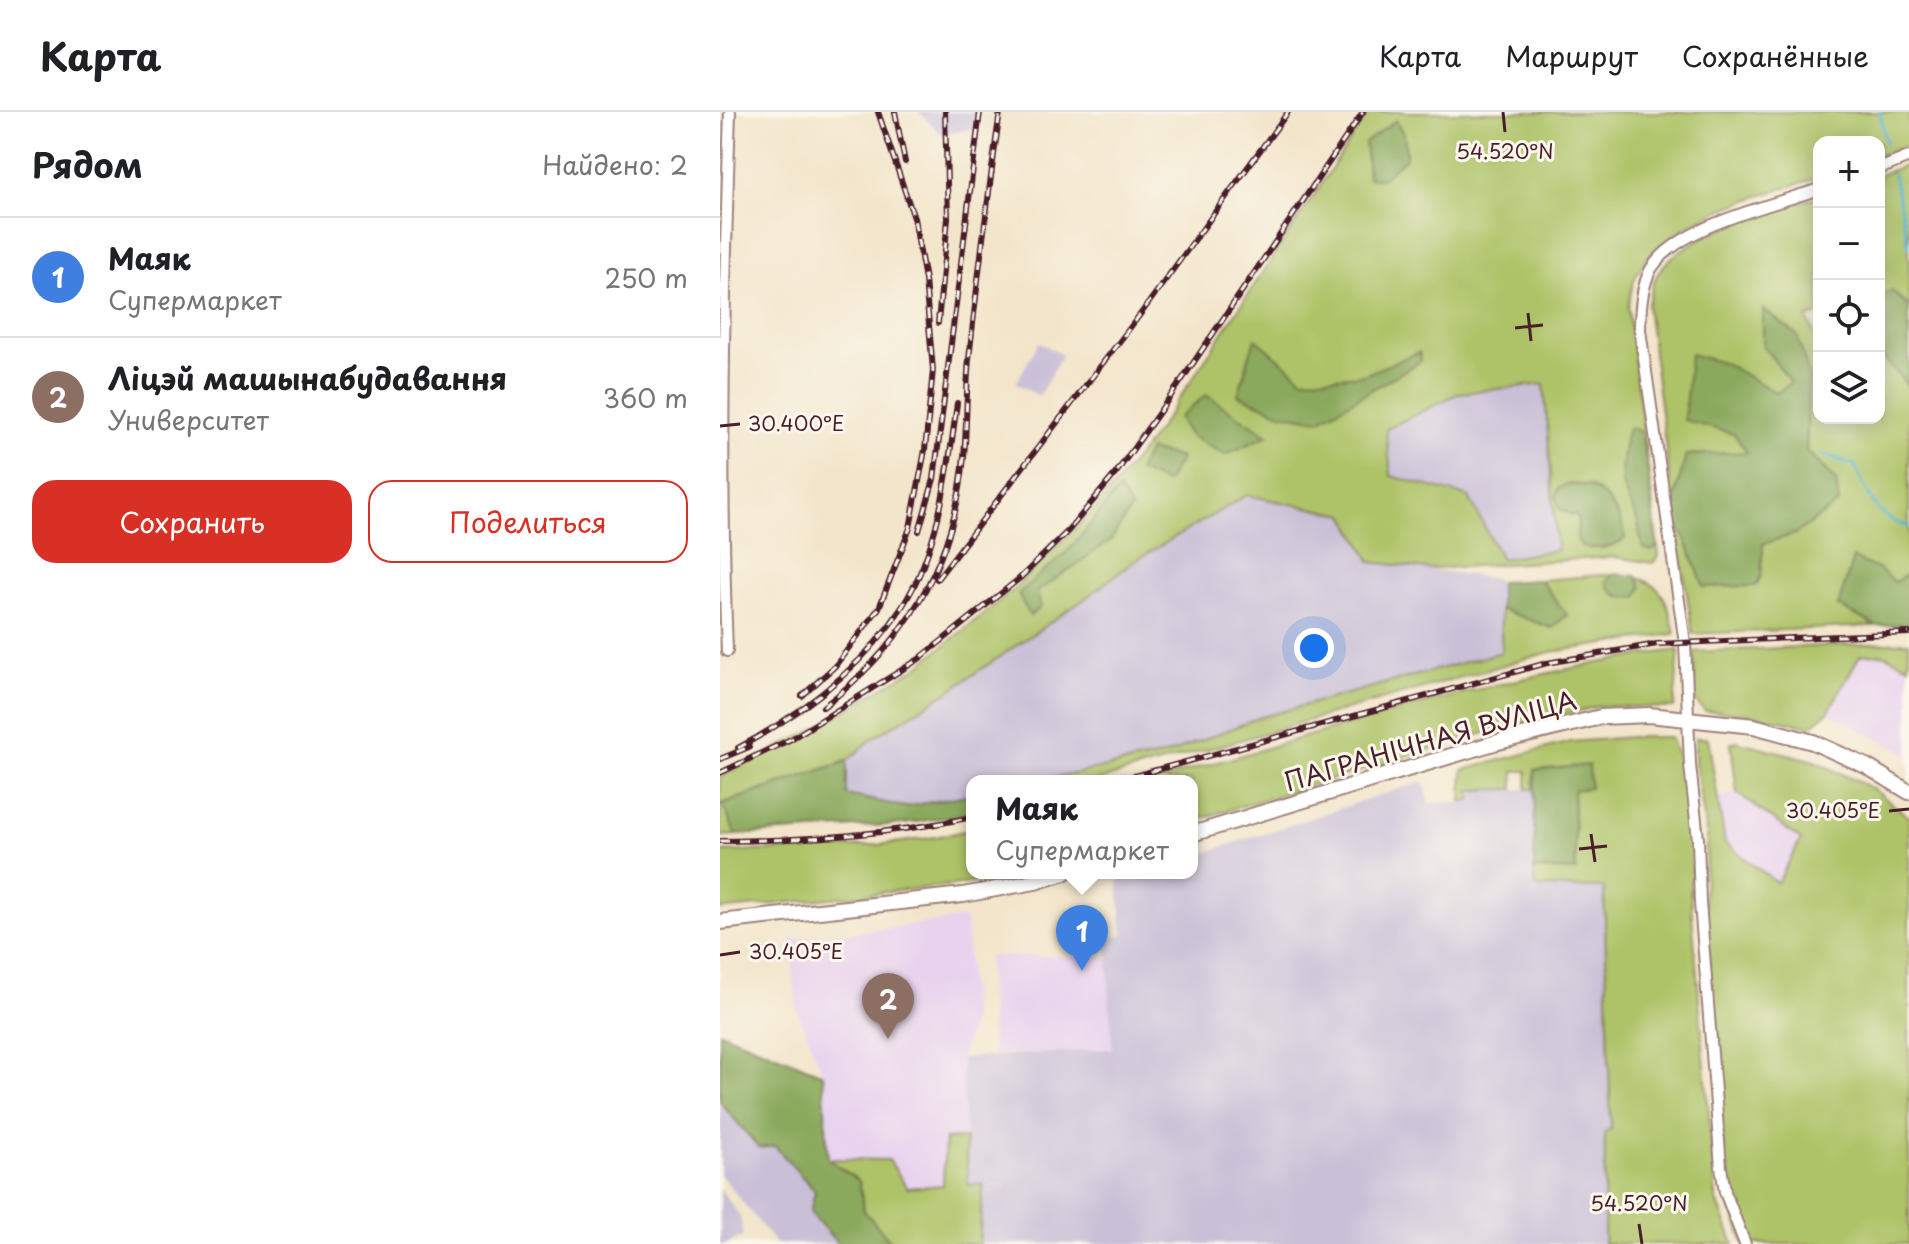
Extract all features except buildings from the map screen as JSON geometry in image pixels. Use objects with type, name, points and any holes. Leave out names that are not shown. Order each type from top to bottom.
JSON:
[{"type":"street","points":[[727,651],[722,595],[720,439],[730,112]]},
{"type":"street","points":[[1885,167],[1909,157]]},
{"type":"street","points":[[1745,1244],[1725,1192],[1721,1167],[1687,719],[1685,643],[1640,330],[1640,303],[1652,269],[1682,238],[1813,191]]},
{"type":"street","name":"ПАГРАНІЧНАЯ ВУЛІЦА","points":[[1198,832],[1440,759],[1601,717],[1649,715],[1754,726],[1813,742],[1866,766],[1909,792]]},
{"type":"street","points":[[720,922],[963,895],[1045,879]]},
{"type":"shaded area","points":[[919,112],[974,112],[973,129],[941,134]]},
{"type":"shaded area","points":[[1039,342],[1062,355],[1039,396],[1016,383]]},
{"type":"shaded area","points":[[1544,384],[1557,550],[1501,560],[1469,497],[1391,476],[1386,429],[1459,393]]},
{"type":"shaded area","points":[[1248,495],[1345,515],[1371,562],[1492,578],[1500,582],[1502,652],[1258,718],[1165,755],[1068,775],[966,775],[966,795],[906,807],[847,794],[847,761],[873,738],[1083,600],[1133,562]]},
{"type":"shaded area","points":[[1883,654],[1909,666],[1909,755],[1828,712],[1860,655]]},
{"type":"shaded area","points":[[1424,781],[1429,803],[1471,801],[1471,790],[1534,789],[1535,887],[1604,887],[1611,1130],[1605,1131],[1604,1244],[979,1244],[983,1185],[968,1185],[961,1058],[1112,1049],[1107,938],[1123,935],[1118,881],[1198,879],[1198,855]]},
{"type":"shaded area","points":[[1737,793],[1802,841],[1777,883],[1725,843],[1717,797]]},
{"type":"shaded area","points":[[966,918],[972,1021],[961,1058],[965,1138],[945,1139],[943,1185],[907,1188],[889,1160],[828,1159],[823,1074],[797,1009],[790,940]]},
{"type":"shaded area","points":[[988,956],[1108,956],[1113,1049],[992,1055]]},
{"type":"shaded area","points":[[720,1102],[759,1148],[775,1146],[815,1191],[811,1212],[838,1244],[776,1244],[720,1174]]},
{"type":"shaded area","points":[[720,1189],[740,1216],[743,1236],[727,1244],[720,1244]]},
{"type":"green space","points":[[1369,112],[1909,112],[1909,145],[1885,154],[1885,136],[1813,136],[1813,179],[1715,212],[1690,225],[1648,257],[1635,278],[1628,308],[1659,556],[1653,563],[1614,557],[1428,569],[1371,562],[1345,515],[1247,495],[1133,562],[1083,600],[949,691],[873,738],[847,761],[723,803],[736,835],[720,836],[720,777],[807,733],[917,667],[1011,592],[1097,507],[1157,432]],"holes":[[[1544,384],[1557,550],[1501,559],[1469,497],[1391,476],[1386,429],[1459,393]]]},
{"type":"green space","points":[[1396,120],[1405,138],[1406,158],[1382,178],[1368,178],[1365,143]]},
{"type":"green space","points":[[1909,164],[1909,307],[1892,291],[1885,293],[1885,173]]},
{"type":"green space","points":[[1813,198],[1813,316],[1807,318],[1813,330],[1813,424],[1885,424],[1885,359],[1909,387],[1909,573],[1895,582],[1878,569],[1838,606],[1876,626],[1693,634],[1676,522],[1704,587],[1761,576],[1763,544],[1795,534],[1836,481],[1806,450],[1809,376],[1764,310],[1763,346],[1791,382],[1777,393],[1725,363],[1684,419],[1734,434],[1748,453],[1686,455],[1673,504],[1647,306],[1652,287],[1668,262],[1685,248],[1754,217]]},
{"type":"green space","points":[[1892,291],[1909,307],[1909,387],[1885,359],[1885,293]]},
{"type":"green space","points":[[1763,309],[1797,335],[1809,376],[1806,450],[1836,481],[1839,503],[1795,534],[1763,544],[1761,576],[1756,586],[1704,587],[1676,522],[1673,504],[1686,455],[1747,452],[1734,434],[1684,420],[1690,354],[1724,363],[1777,393],[1791,382],[1763,346]]},
{"type":"green space","points":[[1255,338],[1303,379],[1364,375],[1419,352],[1421,361],[1319,420],[1281,413],[1238,395]]},
{"type":"green space","points":[[1206,395],[1268,435],[1225,455],[1190,436],[1179,418]]},
{"type":"green space","points":[[1629,428],[1640,431],[1646,459],[1657,548],[1651,551],[1643,548],[1637,521],[1622,483],[1623,454]]},
{"type":"green space","points":[[1149,450],[1181,458],[1166,483],[1138,471]]},
{"type":"green space","points":[[1566,484],[1588,486],[1604,496],[1619,517],[1625,539],[1605,548],[1582,547],[1577,539],[1578,517],[1559,509],[1556,496],[1558,489]]},
{"type":"green space","points":[[1119,489],[1131,509],[1111,540],[1037,592],[1041,607],[1030,616],[1018,594],[1070,549]]},
{"type":"green space","points":[[1853,558],[1878,569],[1895,582],[1909,573],[1909,624],[1876,626],[1838,606]]},
{"type":"green space","points":[[1613,574],[1641,579],[1658,589],[1664,597],[1675,634],[1550,652],[1117,775],[1068,775],[1165,755],[1258,718],[1502,652],[1500,609],[1552,628],[1567,615],[1540,580]]},
{"type":"green space","points":[[1613,574],[1636,576],[1642,587],[1637,597],[1622,597],[1614,593],[1606,581]]},
{"type":"green space","points":[[1540,580],[1567,615],[1552,628],[1500,609],[1500,582]]},
{"type":"green space","points":[[1909,642],[1909,666],[1883,654],[1860,655],[1828,712],[1811,726],[1743,713],[1705,711],[1695,701],[1694,652]]},
{"type":"green space","points":[[1679,650],[1674,708],[1601,706],[1495,730],[1198,819],[1198,775],[1174,775],[1414,706],[1612,661]]},
{"type":"green space","points":[[1670,737],[1684,773],[1695,840],[1690,892],[1716,1198],[1734,1244],[1604,1244],[1605,1131],[1611,1130],[1604,888],[1535,887],[1534,869],[1576,870],[1573,790],[1535,770],[1534,789],[1527,789],[1527,771],[1514,771],[1514,789],[1471,790],[1471,801],[1462,801],[1463,770],[1570,742]]},
{"type":"green space","points":[[1695,738],[1708,738],[1725,843],[1777,883],[1801,840],[1737,793],[1731,743],[1736,741],[1812,760],[1872,788],[1909,817],[1909,1244],[1744,1244],[1727,1195],[1704,897],[1707,836],[1695,763]]},
{"type":"green space","points":[[847,761],[847,795],[906,807],[966,795],[966,814],[904,824],[736,835],[722,804]]},
{"type":"green space","points":[[1589,765],[1590,788],[1573,790],[1576,871],[1534,869],[1535,770]]},
{"type":"green space","points":[[966,830],[966,879],[988,879],[720,910],[720,852],[879,845]]},
{"type":"green space","points":[[720,1032],[823,1074],[828,1159],[859,1181],[864,1211],[893,1244],[838,1244],[810,1212],[815,1191],[775,1146],[759,1148],[720,1102]]},
{"type":"green space","points":[[965,1138],[968,1185],[983,1184],[979,1244],[893,1244],[864,1211],[859,1181],[828,1159],[889,1160],[907,1188],[943,1185],[945,1139]]},
{"type":"waterway","points":[[1880,112],[1886,143]]},
{"type":"waterway","points":[[1893,174],[1909,247]]},
{"type":"waterway","points":[[1821,454],[1855,465],[1868,494],[1881,511],[1898,523],[1909,526]]},
{"type":"railway","points":[[802,696],[835,666],[879,608],[910,528],[925,450],[933,370],[925,280],[914,218],[878,112]]},
{"type":"railway","points":[[895,112],[905,162]]},
{"type":"railway","points":[[938,323],[948,218],[945,112]]},
{"type":"railway","points":[[919,531],[934,479],[980,112]]},
{"type":"railway","points":[[823,707],[853,682],[902,628],[921,598],[950,531],[964,456],[969,359],[1000,112]]},
{"type":"railway","points":[[937,579],[1142,312],[1288,112]]},
{"type":"railway","points":[[720,773],[791,739],[919,659],[1020,578],[1068,531],[1116,473],[1177,387],[1363,112]]},
{"type":"railway","points":[[738,748],[785,720],[829,688],[869,650],[902,607],[915,584],[934,534],[946,481],[957,403]]},
{"type":"railway","points":[[1138,775],[1547,663],[1657,644],[1909,633]]},
{"type":"railway","points":[[720,759],[749,747]]},
{"type":"railway","points":[[720,841],[847,835],[966,818]]},
{"type":"place","name":"Маяк","points":[[1082,971]]},
{"type":"place","name":"Ліцэй машынабудавання","points":[[888,1039]]}]
